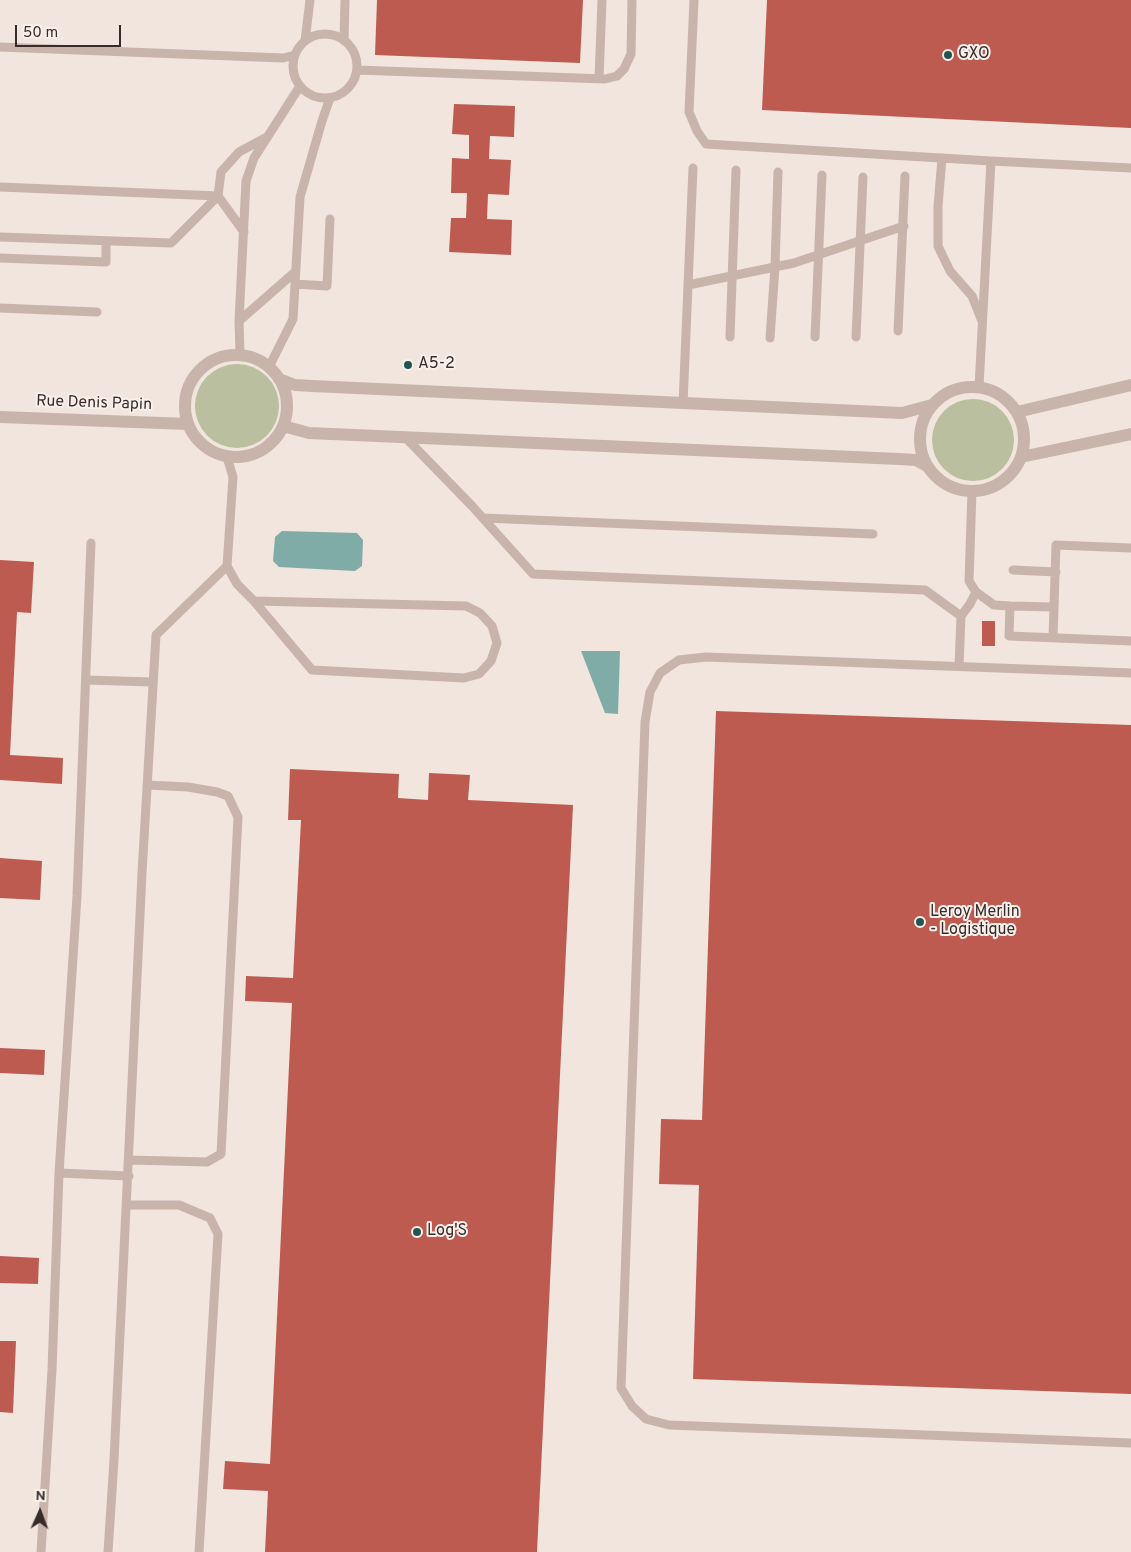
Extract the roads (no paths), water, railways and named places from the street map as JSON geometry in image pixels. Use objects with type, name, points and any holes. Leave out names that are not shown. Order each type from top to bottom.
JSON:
[{"type":"street","points":[[240,356],[256,359],[269,367],[279,378],[286,394],[287,410],[284,426],[274,441],[261,451],[244,457],[227,457],[210,451],[197,439],[188,424],[185,407],[187,390],[195,375],[208,364],[223,357],[240,356]]},
{"type":"street","points":[[279,378],[295,385],[683,404],[902,413],[932,405]]},
{"type":"street","points":[[1017,412],[1131,385]]},
{"type":"street","points":[[284,426],[309,433],[916,460],[927,466],[946,484],[972,491],[988,489],[1002,482],[1013,471],[1021,457],[1024,442],[1023,426],[1017,412],[1007,400],[994,392],[979,387],[962,388],[945,394],[932,405],[924,419],[920,435],[921,451],[927,466]]},
{"type":"street","name":"Rue Denis Papin","points":[[0,417],[188,424]]},
{"type":"street","points":[[1021,457],[1131,434]]},
{"type":"lane","points":[[305,41],[310,0]]},
{"type":"lane","points":[[344,41],[345,0]]},
{"type":"lane","points":[[599,79],[602,0]]},
{"type":"lane","points":[[357,70],[599,79],[617,76],[628,62],[631,54],[632,0]]},
{"type":"lane","points":[[694,0],[689,112],[697,131],[706,144],[1131,168]]},
{"type":"lane","points":[[328,35],[344,41],[354,54],[357,70],[355,78],[345,91],[330,98],[313,96],[300,86],[293,71],[295,55],[305,41],[312,37],[328,35]]},
{"type":"lane","points":[[0,46],[283,58],[295,55]]},
{"type":"lane","points":[[240,356],[239,321],[246,181],[254,158],[300,86]]},
{"type":"lane","points":[[269,367],[293,319],[300,197],[330,98]]},
{"type":"lane","points":[[0,236],[172,243],[218,196],[221,172],[239,152],[267,137]]},
{"type":"lane","points":[[942,158],[938,206],[938,246],[950,271],[972,296],[983,323]]},
{"type":"lane","points":[[979,387],[991,161]]},
{"type":"lane","points":[[683,404],[693,168]]},
{"type":"lane","points":[[730,337],[736,170]]},
{"type":"lane","points":[[770,338],[775,267],[778,172]]},
{"type":"lane","points":[[814,337],[822,175]]},
{"type":"lane","points":[[898,331],[905,176]]},
{"type":"lane","points":[[856,337],[863,177]]},
{"type":"lane","points":[[0,187],[218,196]]},
{"type":"lane","points":[[218,196],[244,232]]},
{"type":"lane","points":[[295,284],[327,286],[330,219]]},
{"type":"lane","points":[[688,285],[775,267],[819,255],[904,226]]},
{"type":"lane","points":[[0,258],[106,262],[106,241]]},
{"type":"lane","points":[[239,321],[295,272]]},
{"type":"lane","points":[[0,308],[97,312]]},
{"type":"lane","points":[[404,436],[533,574],[925,590],[961,616]]},
{"type":"lane","points":[[227,457],[233,478],[228,566],[237,584],[254,601],[312,670],[464,678],[479,674],[492,661],[497,643],[492,626],[480,612],[466,606],[254,601]]},
{"type":"lane","points":[[972,491],[969,581],[976,592],[994,604],[1054,607]]},
{"type":"lane","points":[[482,518],[873,534]]},
{"type":"lane","points":[[42,1552],[52,1370],[59,1173],[78,896],[91,543]]},
{"type":"lane","points":[[1053,638],[1056,545],[1131,548]]},
{"type":"lane","points":[[108,1552],[116,1440],[152,682],[156,635],[228,566]]},
{"type":"lane","points":[[1013,570],[1056,572]]},
{"type":"lane","points":[[959,666],[961,616],[976,592]]},
{"type":"lane","points":[[1010,606],[1009,636],[1131,641]]},
{"type":"lane","points":[[1131,673],[706,656],[679,660],[660,673],[650,692],[645,722],[621,1388],[632,1406],[646,1419],[669,1425],[1131,1443]]},
{"type":"lane","points":[[86,680],[152,682]]},
{"type":"lane","points":[[130,1160],[207,1162],[222,1154],[238,817],[228,796],[217,792],[188,787],[147,785]]},
{"type":"lane","points":[[59,1173],[129,1176]]},
{"type":"lane","points":[[128,1205],[179,1204],[210,1218],[218,1234],[199,1552]]},
{"type":"water","points":[[282,531],[357,533],[363,540],[362,566],[355,571],[279,567],[273,561],[275,537]]},
{"type":"water","points":[[581,651],[620,651],[618,714],[605,713]]},
{"type":"place","name":"GXO","points":[[948,55]]},
{"type":"place","name":"A5-2","points":[[408,365]]},
{"type":"place","name":"Leroy Merlin - Logistique","points":[[920,922]]},
{"type":"place","name":"Log'S","points":[[417,1232]]}]
